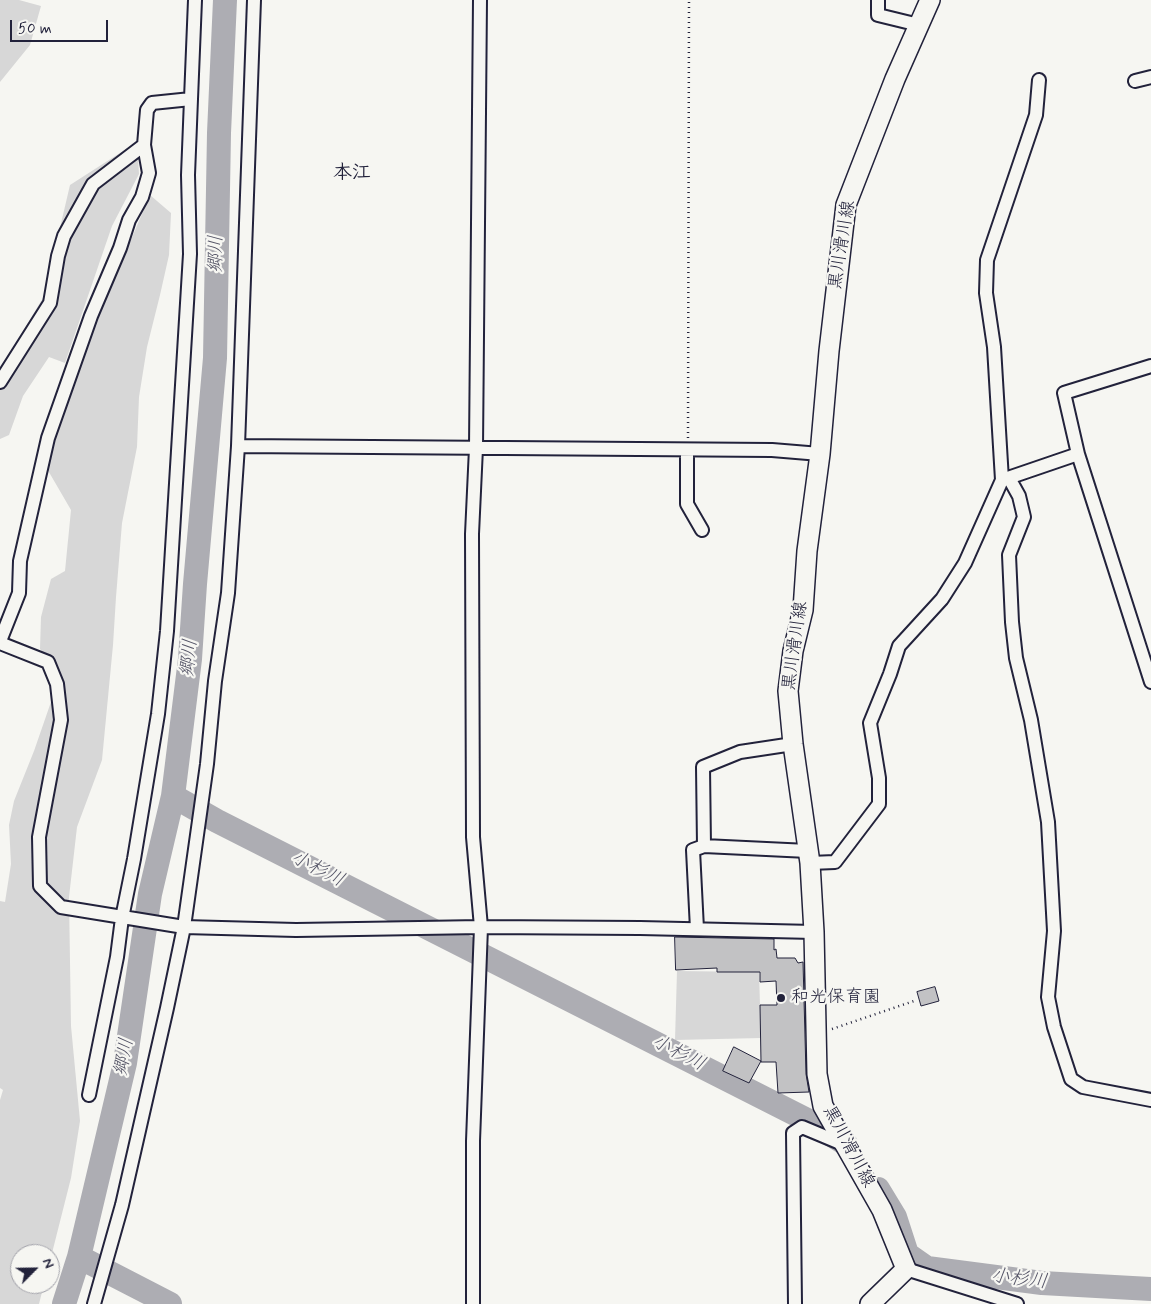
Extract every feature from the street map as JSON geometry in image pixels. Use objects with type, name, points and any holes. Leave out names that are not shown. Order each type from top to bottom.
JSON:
[{"type":"main road","name":"黒川滑川線","points":[[906,1269],[882,1210],[823,1106],[817,1074],[814,932],[809,857],[793,744],[788,691],[793,651],[803,610],[807,551],[820,454],[829,351],[846,206],[895,79],[930,0]]},
{"type":"main road","points":[[870,1304],[906,1269]]},
{"type":"street","points":[[89,1095],[117,957],[122,918],[134,859],[158,714],[167,631],[190,254],[188,175],[195,0]]},
{"type":"street","points":[[94,1304],[122,1205],[151,1083],[184,927],[207,764],[215,681],[228,593],[238,446],[254,0]]},
{"type":"street","points":[[474,1304],[473,1141],[481,927],[473,837],[472,534],[476,448],[480,0]]},
{"type":"street","points":[[878,0],[878,16],[919,25]]},
{"type":"street","points":[[1135,81],[1151,77]]},
{"type":"street","points":[[697,929],[693,850],[704,846],[809,857],[835,862],[879,804],[879,778],[870,723],[899,646],[942,599],[965,563],[1006,479],[994,347],[986,293],[987,260],[1036,115],[1039,80]]},
{"type":"street","points":[[191,99],[152,104],[147,110],[144,146],[149,173],[142,197],[129,220],[120,248],[91,316],[48,438],[20,561],[19,593],[0,642],[48,662],[57,684],[61,720],[39,837],[40,886],[61,908],[184,927],[296,930],[481,927],[814,932]]},
{"type":"street","points":[[0,382],[50,303],[58,256],[64,236],[93,184],[144,146]]},
{"type":"street","points":[[1151,366],[1064,393],[1078,454],[1151,682]]},
{"type":"street","points":[[238,446],[772,450],[820,454]]},
{"type":"street","points":[[688,450],[687,504],[702,530]]},
{"type":"street","points":[[1006,479],[1078,454]]},
{"type":"street","points":[[1006,479],[1019,496],[1024,517],[1009,555],[1012,622],[1016,658],[1031,720],[1048,822],[1054,931],[1048,997],[1054,1027],[1071,1079],[1084,1088],[1151,1100]]},
{"type":"street","points":[[704,846],[703,767],[740,752],[793,744]]},
{"type":"street","points":[[794,1304],[792,1132],[802,1127],[845,1145]]},
{"type":"street","points":[[906,1269],[1017,1304]]},
{"type":"path","points":[[688,450],[689,0]]},
{"type":"path","points":[[816,1034],[914,1001]]},
{"type":"shaded area","points":[[0,0],[19,0],[41,6],[30,45],[0,82]]},
{"type":"shaded area","points":[[137,142],[139,174],[112,226],[65,363],[49,357],[23,396],[9,435],[0,439],[0,370],[44,296],[70,185]]},
{"type":"shaded area","points":[[150,195],[171,213],[169,255],[147,347],[139,397],[137,447],[122,523],[102,760],[77,827],[69,897],[71,1026],[80,1121],[71,1178],[54,1244],[10,1244],[10,1294],[42,1294],[39,1304],[0,1304],[0,1100],[3,1090],[0,1088],[0,901],[5,902],[11,864],[9,825],[14,801],[34,751],[61,673],[40,649],[41,617],[51,579],[65,571],[71,510],[46,467],[82,355]]},
{"type":"shaded area","points":[[677,971],[759,972],[761,1038],[675,1040]]},
{"type":"building","points":[[675,937],[774,939],[774,950],[776,949],[777,958],[795,958],[798,963],[803,962],[806,1074],[809,1092],[778,1093],[776,1062],[761,1062],[760,1005],[777,1005],[776,981],[760,982],[760,972],[717,972],[717,968],[676,970]]},
{"type":"building","points":[[935,987],[939,1001],[921,1006],[917,992]]},
{"type":"building","points":[[734,1047],[761,1061],[749,1083],[723,1071]]},
{"type":"waterway","name":"郷川","points":[[64,1304],[79,1257],[125,1063],[150,894],[173,796],[190,659],[215,358],[219,133],[225,0]]},
{"type":"waterway","name":"小杉川","points":[[173,796],[217,821],[809,1121],[846,1144]]},
{"type":"waterway","name":"小杉川","points":[[878,1189],[895,1217],[907,1254],[927,1268],[1042,1283],[1151,1289]]},
{"type":"waterway","points":[[79,1257],[170,1304]]},
{"type":"place","name":"和光保育園","points":[[781,998]]},
{"type":"district","name":"本江","points":[[352,174]]}]
